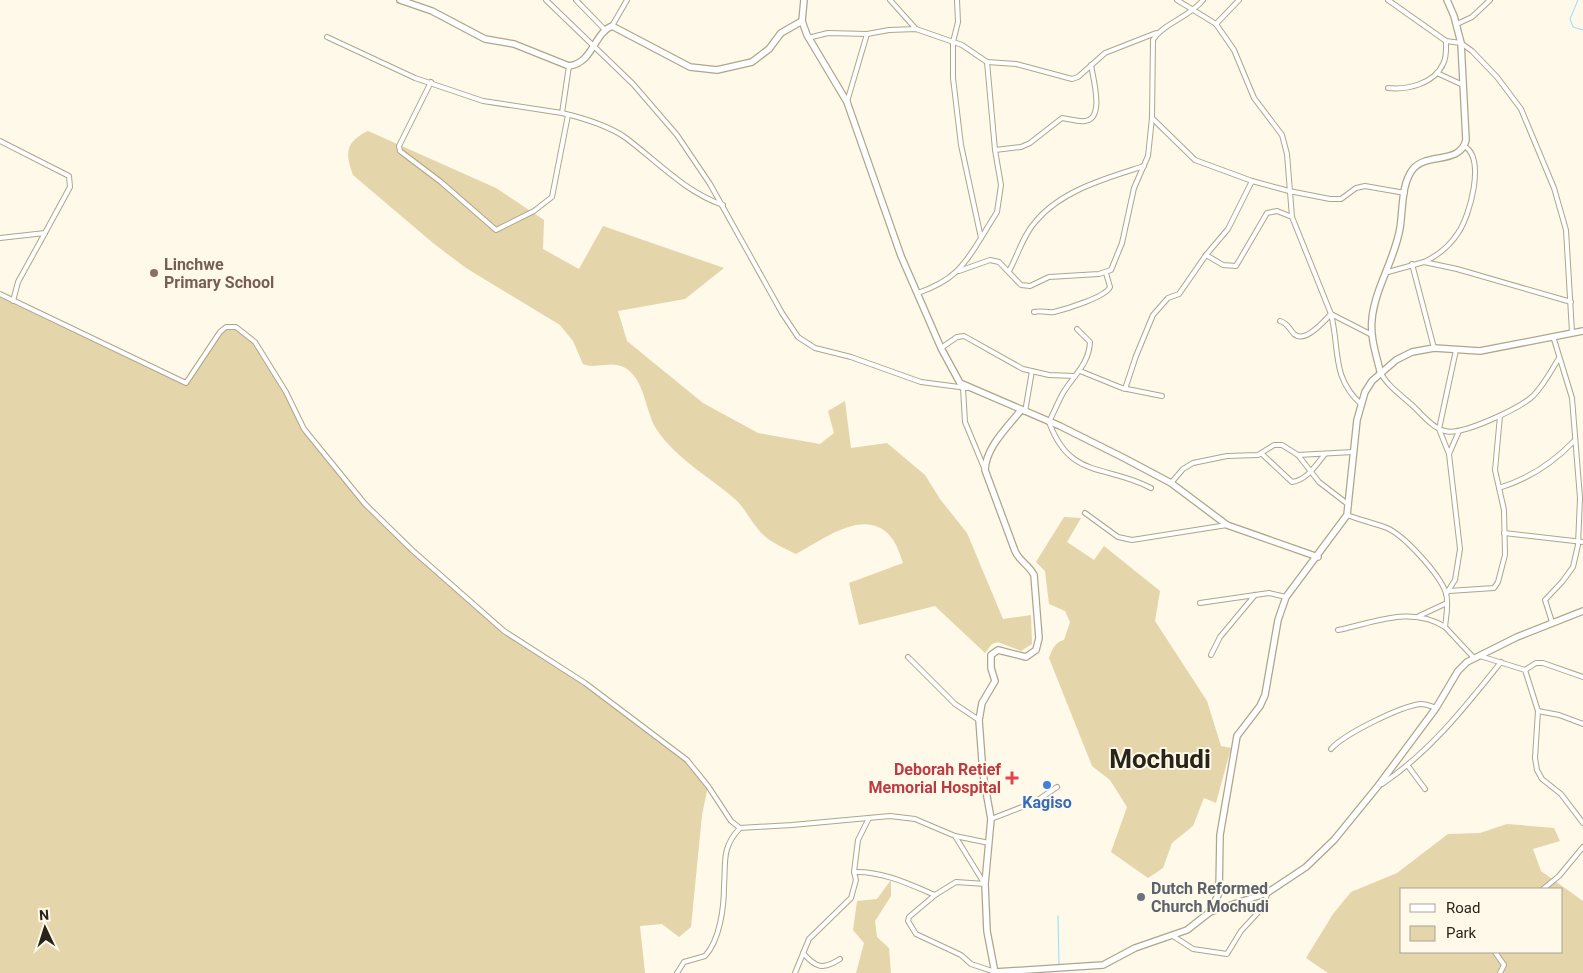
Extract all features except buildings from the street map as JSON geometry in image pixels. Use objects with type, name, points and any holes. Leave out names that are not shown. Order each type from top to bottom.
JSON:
[{"type":"street","points":[[400,0],[432,11],[485,39],[514,44],[569,66],[577,64],[595,47],[605,30],[612,26],[627,0]]},
{"type":"street","points":[[546,0],[659,112],[699,165],[782,313],[798,336],[807,344],[921,382],[965,388],[1023,411],[1171,483],[1227,525],[1318,557]]},
{"type":"street","points":[[576,0],[605,30]]},
{"type":"street","points":[[804,0],[802,20],[808,38],[847,102],[885,217],[953,374],[965,388],[965,422],[1018,559],[1031,569],[1034,575],[1039,638],[1036,650],[1026,657],[998,650],[991,655],[991,668],[995,681],[982,703],[980,720],[983,774],[991,819],[985,884],[987,931],[995,972]]},
{"type":"street","points":[[890,0],[916,29]]},
{"type":"street","points":[[957,0],[958,22],[953,42],[952,63],[958,130],[981,238]]},
{"type":"street","points":[[1177,0],[1216,24],[1234,50],[1254,98],[1282,135],[1287,154],[1292,216],[1331,314],[1340,375],[1352,396],[1361,404]]},
{"type":"street","points":[[808,38],[828,33],[868,34],[890,30],[916,29],[962,45],[987,62],[1016,64],[1072,79],[1078,77],[1112,49],[1156,34],[1194,11],[1203,0]]},
{"type":"street","points":[[1216,24],[1238,0]]},
{"type":"street","points":[[1388,0],[1446,40],[1461,43],[1472,50],[1515,99],[1526,120],[1554,188],[1566,230],[1572,332]]},
{"type":"street","points":[[1447,0],[1457,24],[1461,43],[1467,130],[1464,146],[1454,155],[1419,164],[1410,174],[1404,193],[1398,237],[1374,310],[1372,335],[1380,371],[1386,381],[1439,429],[1449,432],[1500,416],[1532,397],[1544,383],[1559,358]]},
{"type":"street","points":[[1457,24],[1472,16],[1490,0]]},
{"type":"street","points":[[612,26],[690,67],[717,70],[752,62],[769,49],[781,33],[802,20]]},
{"type":"street","points":[[847,102],[868,34]]},
{"type":"street","points":[[918,294],[937,287],[959,271],[990,260],[1004,265],[1021,285],[1025,286],[1049,277],[1106,273],[1111,270],[1122,243],[1134,188],[1148,156],[1152,118],[1151,53],[1156,34]]},
{"type":"street","points":[[327,37],[384,65],[483,101],[568,114],[605,127],[624,137],[693,192],[723,205]]},
{"type":"street","points":[[1388,88],[1408,89],[1437,72],[1445,61],[1446,40]]},
{"type":"street","points":[[959,271],[993,221],[1000,203],[1001,185],[995,150],[987,62]]},
{"type":"street","points":[[995,150],[1030,143],[1062,118],[1085,121],[1092,119],[1096,115],[1097,102],[1091,65]]},
{"type":"street","points":[[562,113],[569,66]]},
{"type":"street","points":[[1437,72],[1463,85]]},
{"type":"street","points":[[431,82],[399,146],[400,151],[441,182],[496,230],[534,211],[552,196],[557,180],[568,114]]},
{"type":"street","points":[[1152,118],[1195,160],[1252,180],[1289,191],[1337,200],[1359,186],[1404,193]]},
{"type":"street","points":[[0,141],[69,176],[70,187],[18,282],[14,301]]},
{"type":"street","points":[[1388,272],[1424,262],[1442,252],[1462,227],[1475,178],[1471,152],[1464,146]]},
{"type":"street","points":[[1009,272],[1036,221],[1054,206],[1099,180],[1144,166]]},
{"type":"street","points":[[1126,389],[1136,356],[1153,316],[1168,298],[1179,294],[1206,255],[1228,229],[1252,180]]},
{"type":"street","points":[[1206,255],[1223,265],[1236,266],[1268,213],[1277,211],[1292,216]]},
{"type":"street","points":[[0,238],[44,233]]},
{"type":"street","points":[[1424,262],[1456,269],[1571,302]]},
{"type":"street","points":[[1412,264],[1434,348]]},
{"type":"street","points":[[1034,312],[1043,310],[1053,312],[1103,294],[1110,287],[1106,273]]},
{"type":"street","points":[[0,294],[186,383],[220,332],[226,327],[236,327],[255,342],[286,392],[304,429],[365,504],[444,580],[504,631],[585,682],[687,760],[708,786],[727,818],[740,828]]},
{"type":"street","points":[[1280,321],[1288,324],[1295,335],[1300,336],[1314,331],[1331,314]]},
{"type":"street","points":[[1331,314],[1372,335]]},
{"type":"street","points":[[1077,329],[1090,342],[1089,354],[1080,371],[1063,394],[1049,422],[1056,441],[1064,452],[1095,471],[1125,477],[1151,488]]},
{"type":"street","points":[[985,884],[956,882],[936,895],[909,917],[908,921],[913,930],[961,955],[971,964],[995,972],[1096,967],[1109,963],[1142,945],[1174,936],[1198,923],[1210,912],[1219,893],[1220,835],[1237,736],[1260,706],[1265,695],[1278,620],[1286,597],[1318,557],[1347,515],[1353,452],[1361,404],[1368,386],[1380,371],[1404,355],[1434,348],[1480,351],[1583,330]]},
{"type":"street","points":[[941,348],[957,337],[964,336],[1023,369],[1049,375],[1075,376]]},
{"type":"street","points":[[1552,622],[1545,600],[1573,567],[1581,541],[1579,478],[1574,441],[1572,398],[1554,336]]},
{"type":"street","points":[[1445,628],[1448,593],[1455,580],[1460,549],[1449,454],[1439,429],[1456,350]]},
{"type":"street","points":[[985,470],[990,450],[1023,411],[1032,371]]},
{"type":"street","points":[[1080,371],[1126,389],[1162,396]]},
{"type":"street","points":[[1448,593],[1494,588],[1498,582],[1505,555],[1504,510],[1495,470],[1500,416]]},
{"type":"street","points":[[1449,454],[1459,430]]},
{"type":"street","points":[[1499,488],[1523,479],[1548,464],[1574,441]]},
{"type":"street","points":[[1171,483],[1183,469],[1192,463],[1227,456],[1262,454],[1279,444],[1286,446],[1298,455],[1310,472],[1328,490],[1349,505]]},
{"type":"street","points":[[1298,455],[1353,452]]},
{"type":"street","points":[[1262,454],[1292,482],[1299,480],[1310,472],[1324,454]]},
{"type":"street","points":[[1085,513],[1118,537],[1132,540],[1227,525]]},
{"type":"street","points":[[1347,515],[1388,529],[1398,535],[1433,573],[1448,593]]},
{"type":"street","points":[[1504,533],[1581,541]]},
{"type":"street","points":[[1200,603],[1269,593],[1286,597]]},
{"type":"street","points":[[1211,655],[1220,637],[1255,595]]},
{"type":"street","points":[[1418,616],[1447,603]]},
{"type":"street","points":[[1210,912],[1267,894],[1306,867],[1334,840],[1378,786],[1436,708],[1458,671],[1477,657],[1552,622],[1583,611]]},
{"type":"street","points":[[1338,630],[1396,618],[1418,616],[1431,619],[1445,628],[1477,657],[1525,670]]},
{"type":"street","points":[[908,657],[955,704],[980,720]]},
{"type":"street","points":[[1378,786],[1408,766],[1456,718],[1501,662]]},
{"type":"street","points":[[1525,670],[1536,663],[1583,677]]},
{"type":"street","points":[[1525,670],[1538,711],[1535,752],[1537,770],[1542,778],[1561,794],[1583,823]]},
{"type":"street","points":[[1331,749],[1339,740],[1350,733],[1406,708],[1423,704],[1436,708]]},
{"type":"street","points":[[1538,711],[1559,715],[1583,724]]},
{"type":"street","points":[[1408,766],[1425,789]]},
{"type":"street","points":[[991,819],[1034,802],[1057,787]]},
{"type":"street","points":[[677,973],[684,962],[705,956],[714,942],[724,886],[724,857],[734,834],[740,828],[900,816],[923,822],[955,836],[989,842]]},
{"type":"street","points":[[795,973],[809,939],[818,928],[851,898],[856,880],[854,872],[858,840],[869,818]]},
{"type":"street","points":[[955,836],[985,884]]},
{"type":"street","points":[[1544,888],[1560,876],[1583,847]]},
{"type":"street","points":[[1577,856],[1583,860]]},
{"type":"street","points":[[854,872],[868,871],[886,876],[936,895]]},
{"type":"street","points":[[1174,936],[1193,949],[1227,954],[1241,931],[1265,905],[1267,894]]},
{"type":"street","points":[[804,953],[812,962],[821,967],[830,966],[840,959]]},
{"type":"street","points":[[1495,953],[1504,965],[1500,973]]},
{"type":"green space","points":[[368,131],[496,188],[544,220],[543,249],[579,269],[603,226],[724,268],[685,299],[618,311],[627,341],[703,403],[758,433],[820,444],[834,433],[828,411],[845,401],[851,448],[887,443],[925,475],[940,499],[967,533],[1003,619],[1031,615],[1032,644],[1021,651],[998,642],[992,644],[985,653],[935,606],[859,625],[849,583],[903,563],[897,546],[891,537],[881,528],[857,525],[831,534],[796,554],[776,544],[762,534],[737,501],[685,460],[665,441],[653,423],[638,382],[627,369],[616,365],[588,366],[583,364],[573,341],[560,325],[466,268],[433,243],[353,175],[348,154],[349,149],[355,139]]},
{"type":"green space","points":[[0,294],[186,383],[220,332],[226,327],[236,327],[255,342],[268,361],[300,422],[365,504],[412,550],[504,631],[585,683],[687,760],[708,786],[702,815],[691,927],[679,937],[662,924],[640,926],[645,973],[0,973]]},
{"type":"green space","points":[[1064,517],[1081,518],[1067,542],[1094,560],[1104,546],[1160,591],[1155,621],[1207,701],[1221,746],[1231,748],[1216,803],[1204,798],[1193,826],[1172,843],[1163,868],[1148,878],[1111,852],[1127,807],[1110,780],[1092,766],[1049,658],[1056,644],[1064,640],[1070,622],[1065,611],[1049,604],[1045,571],[1036,562]]},
{"type":"green space","points":[[1507,824],[1554,828],[1560,841],[1533,849],[1541,871],[1583,901],[1583,973],[1328,973],[1306,958],[1333,914],[1351,892],[1397,873],[1448,834],[1480,833]]},
{"type":"green space","points":[[891,880],[891,896],[875,921],[877,937],[889,948],[891,973],[856,973],[864,943],[853,930],[857,901],[877,899]]},
{"type":"waterway","points":[[1578,0],[1570,19],[1573,27],[1583,30]]},
{"type":"waterway","points":[[1058,916],[1059,965]]},
{"type":"place","name":"Linchwe Primary School","points":[[154,273]]},
{"type":"place","name":"Deborah Retief Memorial Hospital","points":[[1012,778]]},
{"type":"place","name":"Kagiso","points":[[1047,785]]},
{"type":"place","name":"Dutch Reformed Church Mochudi","points":[[1141,897]]},
{"type":"district","name":"Mochudi","points":[[1160,759]]}]
